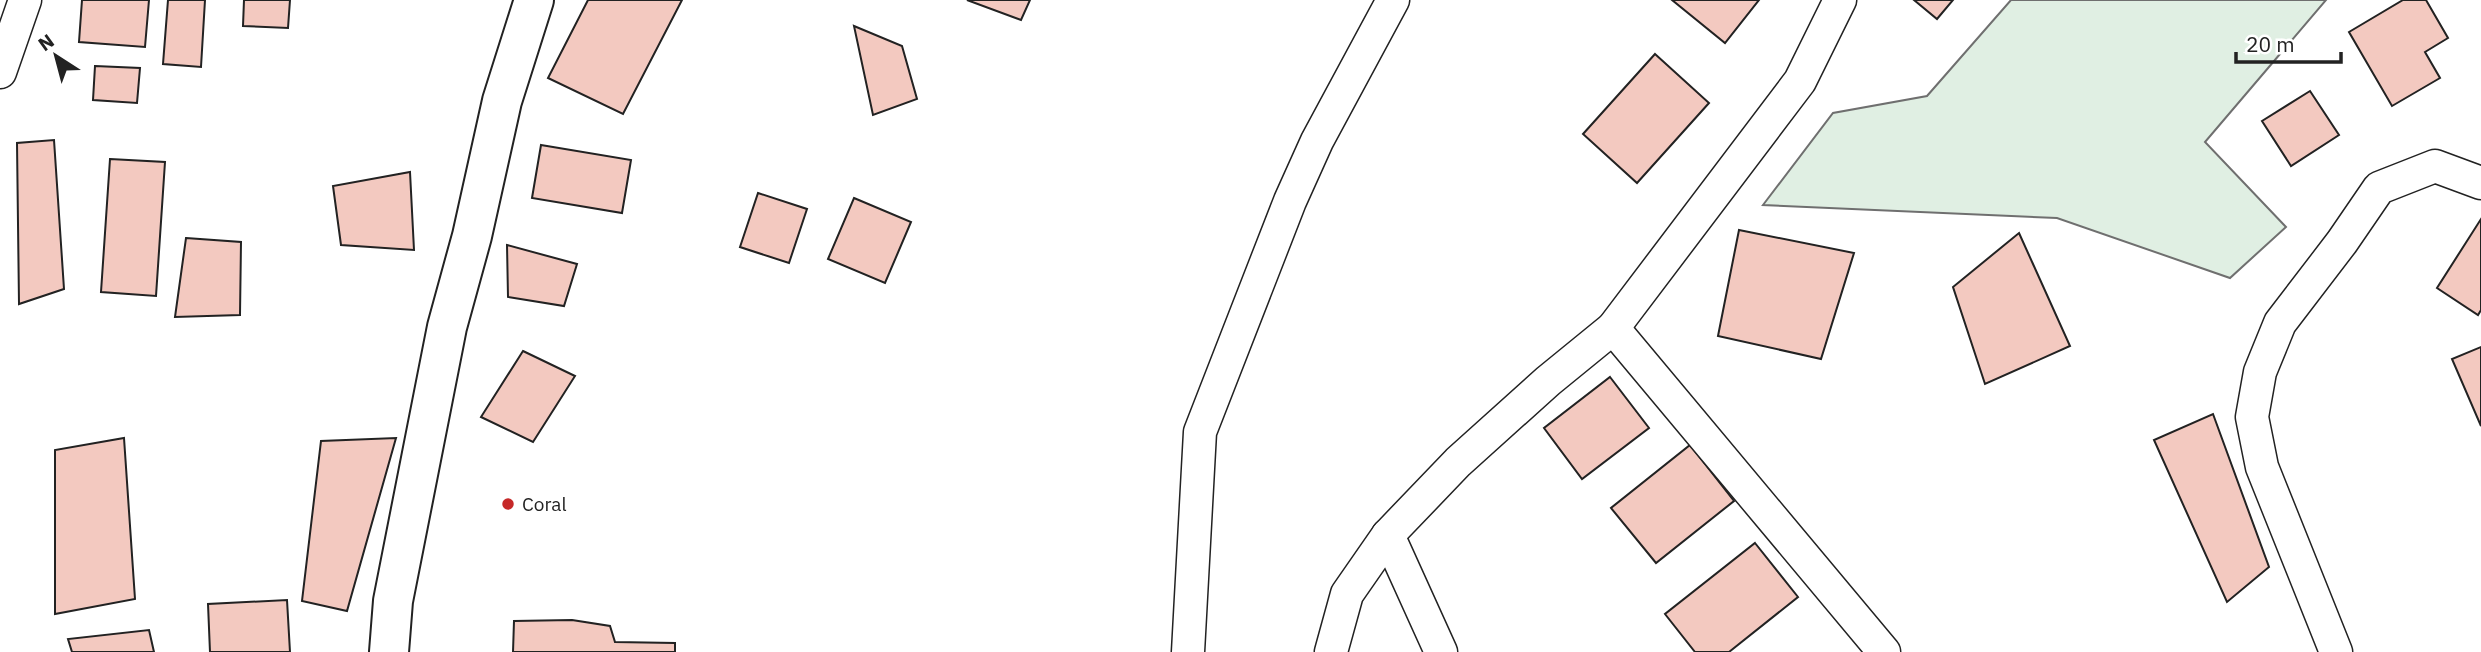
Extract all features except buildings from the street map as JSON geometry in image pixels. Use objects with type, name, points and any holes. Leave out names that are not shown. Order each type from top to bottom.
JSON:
[{"type":"street","points":[[0,72],[25,0]]},
{"type":"street","points":[[389,652],[393,601],[447,327],[472,236],[502,101],[534,0]]},
{"type":"street","points":[[1188,652],[1200,432],[1317,141],[1393,0]]},
{"type":"street","points":[[1331,652],[1347,594],[1388,535],[1458,462],[1548,381],[1613,328],[1800,80],[1840,0]]},
{"type":"street","points":[[2336,652],[2263,467],[2252,417],[2260,372],[2280,323],[2379,188],[2435,166],[2481,183]]},
{"type":"street","points":[[1613,328],[1884,652]]},
{"type":"street","points":[[1388,535],[1441,652]]},
{"type":"green space","points":[[2011,0],[2326,0],[2205,142],[2286,227],[2230,278],[2057,218],[1763,205],[1833,113],[1927,96]]},
{"type":"place","name":"Coral","points":[[508,504]]}]
